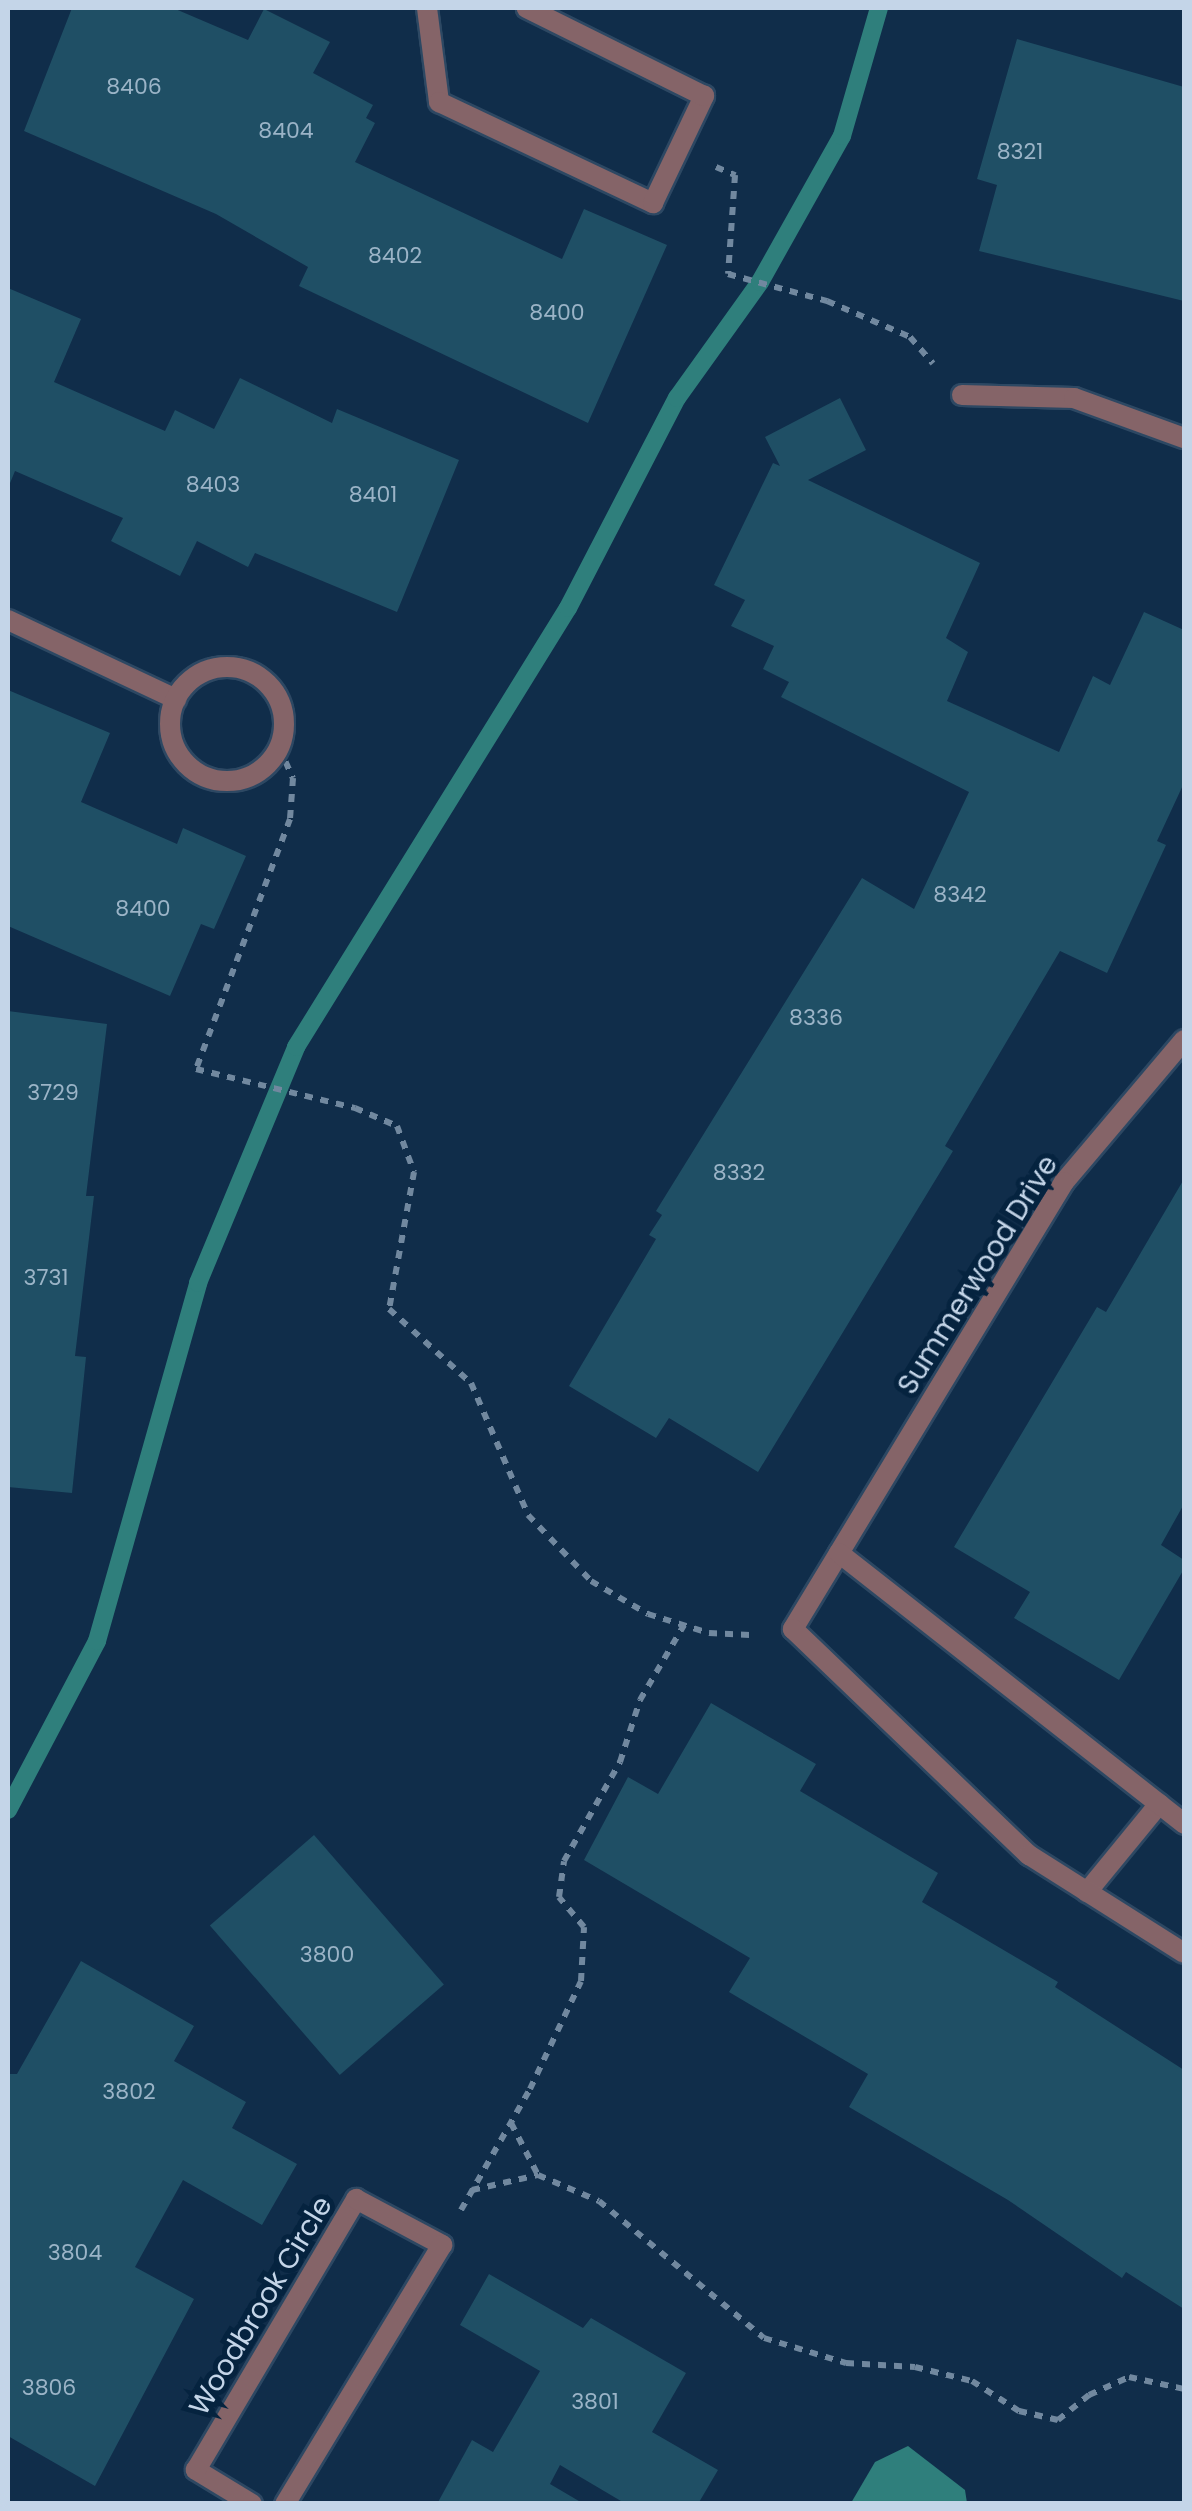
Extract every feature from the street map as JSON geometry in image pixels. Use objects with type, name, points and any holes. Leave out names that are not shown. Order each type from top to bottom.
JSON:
[{"type":"street","points":[[427,8],[439,102],[653,204],[704,96],[527,8]]},
{"type":"street","points":[[962,395],[1074,398],[1184,438]]},
{"type":"street","points":[[8,620],[176,699]]},
{"type":"street","points":[[241,668],[259,677],[282,708],[280,746],[252,775],[213,780],[180,758],[170,719],[176,699],[202,672],[241,668]]},
{"type":"street","name":"Summerwood Drive","points":[[793,1629],[1064,1182],[1184,1040]]},
{"type":"street","points":[[839,1553],[1184,1824]]},
{"type":"street","points":[[793,1629],[1029,1854],[1184,1954]]},
{"type":"street","points":[[1088,1892],[1159,1804]]},
{"type":"street","name":"Woodbrook Circle","points":[[252,2504],[196,2470],[356,2199],[442,2245]]},
{"type":"street","points":[[285,2504],[442,2245]]},
{"type":"path","points":[[735,175],[728,274],[827,301],[910,337],[962,395]]},
{"type":"path","points":[[280,746],[293,778],[290,819],[196,1070],[355,1108],[397,1126],[414,1172],[388,1309],[471,1383],[528,1515],[591,1581],[648,1614],[734,1637],[793,1629]]},
{"type":"path","points":[[442,2245],[512,2123],[580,1981],[584,1927],[560,1897],[564,1861],[620,1762],[640,1700],[684,1625]]},
{"type":"path","points":[[512,2123],[538,2175]]},
{"type":"path","points":[[472,2190],[538,2175],[600,2201],[764,2338],[846,2363],[915,2367],[972,2381],[1019,2411],[1058,2420],[1088,2396],[1129,2377],[1184,2388]]},
{"type":"shaded area","points":[[908,2446],[965,2490],[967,2503],[851,2503],[875,2462]]},
{"type":"building","points":[[72,8],[173,8],[248,40],[264,9],[330,42],[313,73],[373,105],[366,118],[375,123],[355,162],[562,259],[584,209],[667,245],[588,423],[299,286],[308,267],[216,214],[24,131]]},
{"type":"building","points":[[1017,39],[1184,87],[1184,301],[979,251],[997,185],[977,179]]},
{"type":"building","points":[[8,288],[81,319],[54,382],[165,431],[175,410],[214,429],[240,378],[332,423],[337,409],[459,460],[397,612],[255,553],[248,567],[197,541],[180,576],[111,541],[123,518],[15,471],[8,488]]},
{"type":"building","points":[[840,398],[866,450],[808,480],[980,563],[946,638],[968,652],[947,701],[1059,752],[1093,676],[1110,685],[1144,612],[1184,630],[1184,783],[1157,841],[1166,845],[1107,973],[1060,951],[945,1146],[953,1151],[758,1472],[669,1418],[656,1438],[569,1386],[656,1239],[649,1235],[662,1215],[656,1211],[862,878],[914,909],[969,792],[781,697],[789,682],[763,669],[774,646],[731,626],[745,600],[714,585],[773,463],[780,466],[765,437]]},
{"type":"building","points":[[8,690],[110,733],[81,802],[177,844],[183,828],[246,856],[214,929],[201,924],[170,996],[8,926]]},
{"type":"building","points":[[8,1011],[107,1024],[86,1196],[94,1196],[75,1356],[86,1357],[72,1493],[8,1487]]},
{"type":"building","points":[[1184,1179],[1184,1504],[1161,1545],[1184,1560],[1184,1569],[1119,1680],[1014,1618],[1030,1592],[954,1547],[1097,1307],[1106,1312]]},
{"type":"building","points":[[711,1703],[816,1764],[800,1791],[938,1873],[922,1902],[1058,1982],[1055,1987],[1184,2070],[1184,2309],[1126,2272],[1122,2278],[1008,2200],[849,2107],[868,2074],[729,1992],[750,1958],[584,1860],[628,1777],[658,1794]]},
{"type":"building","points":[[314,1835],[444,1984],[340,2075],[210,1926]]},
{"type":"building","points":[[81,1961],[194,2026],[174,2061],[246,2102],[232,2128],[297,2164],[262,2225],[183,2180],[135,2267],[194,2299],[95,2486],[8,2436],[8,2074],[17,2074]]},
{"type":"building","points":[[489,2274],[583,2328],[591,2318],[686,2373],[652,2432],[718,2470],[698,2504],[626,2504],[560,2465],[550,2484],[584,2504],[437,2504],[472,2440],[493,2452],[540,2371],[460,2325]]},
{"type":"waterway","points":[[8,1810],[97,1641],[198,1283],[296,1047],[568,608],[677,398],[760,282],[842,136],[879,8]]}]
